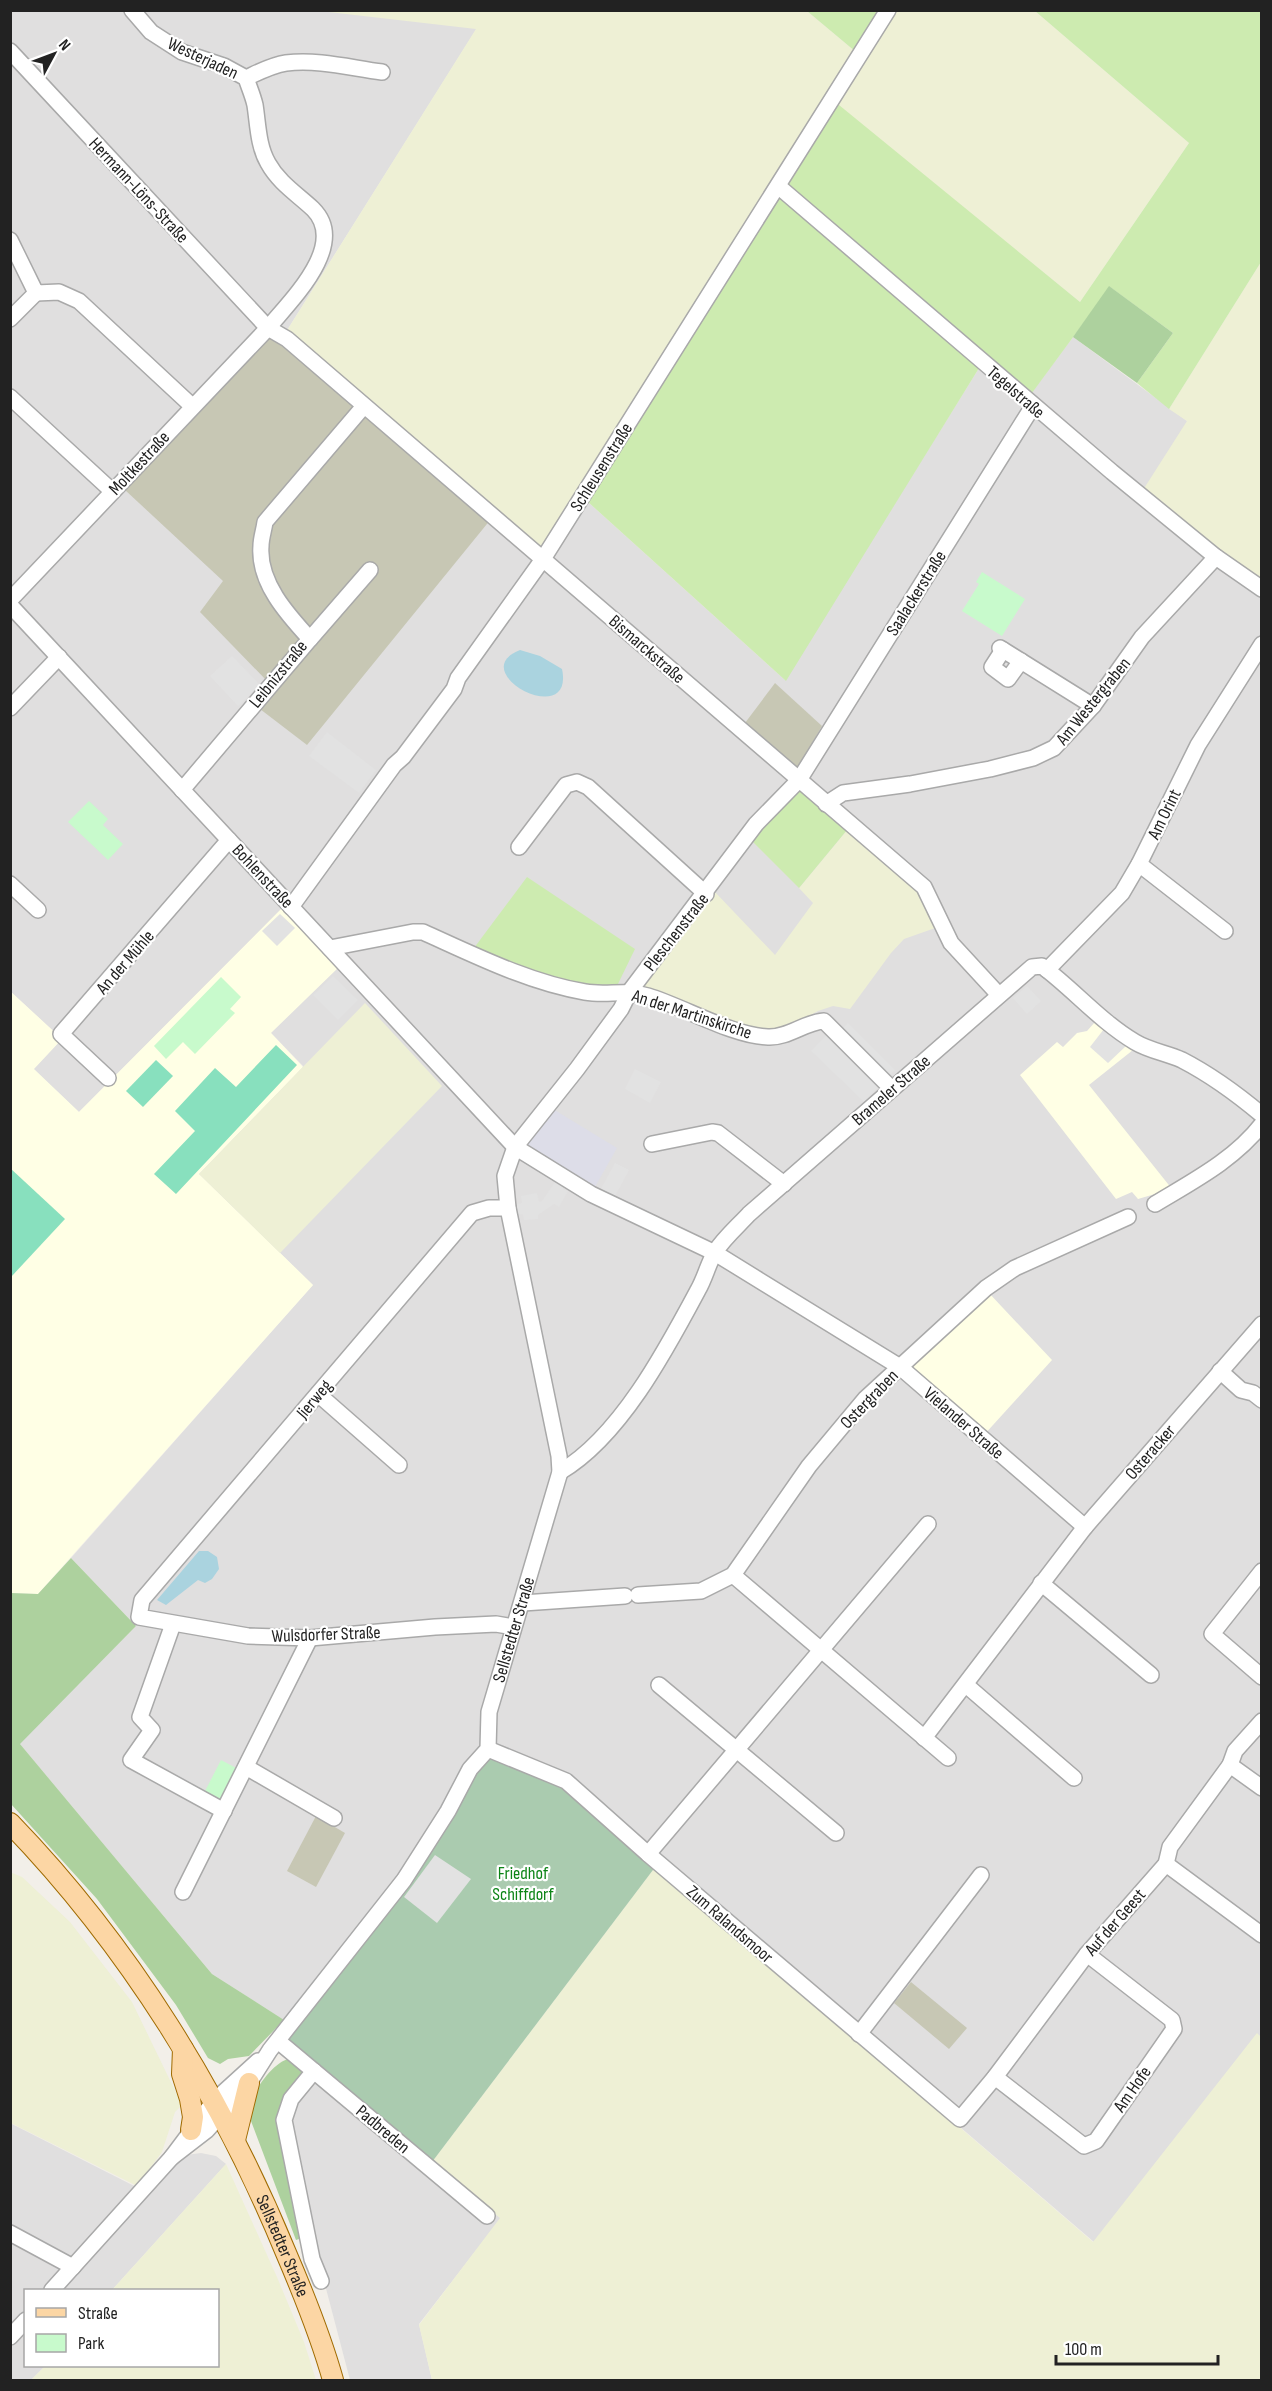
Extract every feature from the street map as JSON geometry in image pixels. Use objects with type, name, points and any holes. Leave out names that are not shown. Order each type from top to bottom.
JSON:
[{"type":"main road","name":"Sellstedter Straße","points":[[10,1823],[35,1848],[100,1928],[157,2008],[218,2108],[236,2140],[268,2209],[325,2351],[333,2380]]},
{"type":"main road","points":[[183,2049],[182,2074],[192,2108],[191,2130]]},
{"type":"main road","points":[[236,2140],[249,2083]]},
{"type":"street","name":"Westerjaden","points":[[132,10],[151,32],[182,52],[224,66],[246,78],[254,102],[261,146],[266,161],[276,177],[315,211],[322,224],[324,234],[318,263],[308,280],[268,328]]},
{"type":"street","name":"Schleusenstraße","points":[[291,907],[394,765],[403,757],[454,689],[458,678],[543,559],[888,10]]},
{"type":"street","name":"Hermann-Löns-Straße","points":[[10,51],[268,328]]},
{"type":"street","points":[[246,78],[286,63],[317,63],[382,72]]},
{"type":"street","name":"Tegelstraße","points":[[778,186],[1033,406],[1216,557],[1262,589]]},
{"type":"street","points":[[10,240],[36,293]]},
{"type":"street","points":[[10,319],[36,293],[59,292],[79,301],[192,406]]},
{"type":"street","name":"Moltkestraße","points":[[10,600],[268,328]]},
{"type":"street","name":"Bismarckstraße","points":[[268,328],[287,339],[924,887],[931,897],[951,944],[999,995]]},
{"type":"street","points":[[10,397],[112,491]]},
{"type":"street","name":"Leibnizstraße","points":[[182,790],[310,639],[284,610],[264,575],[260,547],[265,522],[364,406]]},
{"type":"street","name":"Saalackerstraße","points":[[799,780],[1033,406]]},
{"type":"street","name":"Am Westergraben","points":[[826,804],[843,793],[990,769],[1033,758],[1054,748],[1094,706],[1142,637],[1216,557]]},
{"type":"street","points":[[310,639],[370,570]]},
{"type":"street","name":"Bohlenstraße","points":[[10,605],[516,1147]]},
{"type":"street","name":"Am Orint","points":[[1047,970],[1122,893],[1139,864],[1198,745],[1262,644]]},
{"type":"street","points":[[1021,661],[1008,679],[992,667],[1001,649],[1021,661],[1094,706]]},
{"type":"street","points":[[10,708],[59,657]]},
{"type":"street","name":"Pleschenstraße","points":[[516,1147],[577,1069],[621,1009],[630,991],[706,894],[756,824],[799,780]]},
{"type":"street","points":[[519,847],[566,785],[577,783],[588,787],[706,894]]},
{"type":"street","name":"An der Mühle","points":[[108,1078],[61,1034],[229,840]]},
{"type":"street","points":[[1139,864],[1225,931]]},
{"type":"street","points":[[10,884],[38,910]]},
{"type":"street","name":"An der Martinskirche","points":[[330,948],[404,933],[423,932],[524,975],[586,992],[630,991],[666,1002],[748,1035],[770,1037],[812,1022],[824,1021],[892,1089]]},
{"type":"street","name":"Brameler Straße","points":[[560,1472],[579,1461],[624,1410],[651,1372],[678,1326],[700,1287],[715,1253],[749,1214],[1032,967],[1042,966],[1047,970]]},
{"type":"street","points":[[1047,970],[1136,1043],[1180,1059],[1215,1080],[1262,1115]]},
{"type":"street","points":[[1155,1204],[1212,1170],[1249,1140],[1262,1124]]},
{"type":"street","points":[[652,1144],[718,1133],[784,1184]]},
{"type":"street","points":[[516,1147],[591,1194],[715,1253]]},
{"type":"street","name":"Sellstedter Straße","points":[[488,1749],[489,1712],[560,1472],[560,1456],[508,1208],[505,1176],[516,1147]]},
{"type":"street","name":"Jierweg","points":[[139,1617],[142,1600],[472,1213],[489,1208],[508,1208]]},
{"type":"street","name":"Ostergraben","points":[[523,1603],[702,1591],[733,1575],[809,1466],[865,1399],[986,1288],[1015,1268],[1128,1217]]},
{"type":"street","name":"Vielander Straße","points":[[715,1253],[900,1367],[1085,1527]]},
{"type":"street","name":"Osteracker","points":[[924,1738],[1024,1610],[1041,1583],[1085,1527],[1262,1324]]},
{"type":"street","points":[[1220,1371],[1241,1390],[1253,1393],[1262,1400]]},
{"type":"street","points":[[318,1394],[399,1465]]},
{"type":"street","points":[[648,1854],[928,1524]]},
{"type":"street","points":[[1262,1571],[1212,1634],[1262,1677]]},
{"type":"street","points":[[733,1575],[948,1758]]},
{"type":"street","points":[[1041,1583],[1151,1675]]},
{"type":"street","name":"Wulsdorfer Straße","points":[[139,1617],[248,1636],[310,1638],[456,1626],[496,1624],[513,1627]]},
{"type":"street","points":[[173,1624],[140,1717],[152,1730],[131,1760],[224,1811]]},
{"type":"street","points":[[183,1892],[310,1638]]},
{"type":"street","points":[[659,1685],[836,1833]]},
{"type":"street","points":[[966,1685],[1074,1778]]},
{"type":"street","name":"Auf der Geest","points":[[960,2120],[1087,1954],[1166,1864],[1170,1847],[1230,1765],[1235,1751],[1262,1720]]},
{"type":"street","points":[[172,2157],[191,2130],[249,2083],[274,2046],[404,1880],[448,1811],[470,1768],[488,1749]]},
{"type":"street","name":"Zum Ralandsmoor","points":[[488,1749],[566,1781],[648,1854],[960,2120]]},
{"type":"street","points":[[1230,1765],[1262,1788]]},
{"type":"street","points":[[246,1767],[334,1818]]},
{"type":"street","points":[[1166,1864],[1262,1935]]},
{"type":"street","points":[[859,2034],[981,1875]]},
{"type":"street","name":"Am Hofe","points":[[995,2076],[1084,2146],[1096,2141],[1174,2029],[1172,2020],[1087,1954]]},
{"type":"street","points":[[53,2289],[218,2108],[236,2079],[274,2046]]},
{"type":"street","name":"Padbreden","points":[[274,2046],[314,2071],[487,2216]]},
{"type":"street","name":"Sellstedter Straße","points":[[314,2071],[291,2099],[284,2120],[312,2259],[321,2281]]},
{"type":"street","points":[[10,2233],[74,2267]]},
{"type":"street","points":[[10,2337],[24,2322]]},
{"type":"shaded area","points":[[320,10],[477,28],[286,332],[577,492],[785,680],[984,360],[1029,396],[1073,337],[1187,421],[1262,584],[1261,2037],[1257,2034],[1094,2242],[572,1794],[296,2028],[212,1974],[19,1743],[136,1626],[71,1558],[313,1285],[199,1174],[303,1066],[271,1033],[283,908],[79,1112],[33,1069],[62,1039],[10,991],[10,11]]},
{"type":"shaded area","points":[[320,11],[807,11],[856,52],[881,11],[1035,11],[1189,143],[1080,302],[828,97],[540,551],[286,332],[476,29]]},
{"type":"shaded area","points":[[1261,262],[1261,584],[1143,490],[1187,421],[1169,409]]},
{"type":"shaded area","points":[[273,332],[491,519],[307,745],[260,709],[267,681],[200,612],[223,581],[125,490]]},
{"type":"shaded area","points":[[232,656],[260,685],[238,706],[210,676]]},
{"type":"shaded area","points":[[775,683],[822,726],[797,769],[745,723]]},
{"type":"shaded area","points":[[327,732],[376,770],[359,793],[309,756]]},
{"type":"shaded area","points":[[847,830],[923,890],[938,927],[904,939],[850,1009],[833,1006],[818,1011],[783,1030],[749,1030],[640,987],[714,891],[775,955],[813,903],[799,888]]},
{"type":"shaded area","points":[[283,907],[339,967],[271,1033],[303,1067],[199,1174],[313,1285],[38,1594],[10,1593],[10,991],[62,1039],[34,1069],[79,1112]]},
{"type":"shaded area","points":[[280,914],[295,928],[277,946],[262,931]]},
{"type":"shaded area","points":[[333,976],[358,1000],[338,1020],[313,995]]},
{"type":"shaded area","points":[[1027,986],[1041,1001],[1027,1014],[1013,998]]},
{"type":"shaded area","points":[[365,1003],[442,1086],[280,1253],[199,1174]]},
{"type":"shaded area","points":[[1095,1022],[1133,1050],[1089,1085],[1172,1189],[1138,1199],[1132,1192],[1116,1199],[1020,1075],[1057,1042],[1063,1047],[1077,1033],[1087,1031]]},
{"type":"shaded area","points":[[848,1023],[895,1070],[864,1102],[811,1051],[837,1024],[842,1029]]},
{"type":"shaded area","points":[[1104,1029],[1126,1046],[1108,1063],[1090,1047]]},
{"type":"shaded area","points":[[635,1069],[661,1082],[650,1103],[625,1089]]},
{"type":"shaded area","points":[[548,1106],[617,1148],[591,1194],[515,1147]]},
{"type":"shaded area","points":[[615,1163],[629,1170],[615,1196],[601,1189]]},
{"type":"shaded area","points":[[557,1179],[565,1184],[563,1189],[568,1191],[559,1207],[554,1204],[538,1215],[538,1219],[524,1220],[523,1214],[515,1215],[513,1205],[522,1203],[521,1196],[537,1193],[539,1202],[542,1201]]},
{"type":"shaded area","points":[[988,1292],[1052,1360],[983,1436],[907,1368]]},
{"type":"shaded area","points":[[316,1816],[345,1833],[316,1887],[287,1871]]},
{"type":"shaded area","points":[[435,1855],[471,1879],[437,1923],[404,1897]]},
{"type":"shaded area","points":[[656,1866],[1093,2242],[1257,2033],[1261,2037],[1261,2380],[432,2380],[419,2325],[500,2218],[432,2162]]},
{"type":"shaded area","points":[[10,1872],[22,1877],[70,1922],[132,2002],[182,2105],[175,2112],[162,2152],[137,2186],[11,2123]]},
{"type":"shaded area","points":[[911,1982],[967,2028],[949,2049],[894,2003]]},
{"type":"shaded area","points":[[318,2071],[501,2218],[419,2324],[432,2380],[350,2380],[318,2258],[288,2120],[293,2101]]},
{"type":"shaded area","points":[[10,2123],[148,2193],[186,2155],[201,2153],[216,2156],[226,2164],[113,2289],[24,2289],[24,2367],[44,2367],[31,2380],[11,2380]]},
{"type":"shaded area","points":[[226,2164],[277,2277],[304,2342],[316,2380],[31,2380],[44,2367],[219,2367],[219,2289],[113,2289]]},
{"type":"green space","points":[[807,11],[881,11],[856,52]]},
{"type":"green space","points":[[1035,11],[1261,11],[1261,262],[1169,409],[1137,383],[1173,333],[1110,287],[1029,397],[984,360],[786,681],[577,492],[828,96],[1080,302],[1189,143]]},
{"type":"green space","points":[[1109,286],[1173,333],[1137,383],[1073,337]]},
{"type":"green space","points":[[982,572],[1025,599],[1002,636],[962,611],[979,584],[976,582]]},
{"type":"green space","points":[[797,788],[847,830],[799,888],[752,841]]},
{"type":"green space","points":[[89,801],[108,819],[103,825],[123,844],[108,860],[68,822]]},
{"type":"green space","points":[[527,877],[635,949],[616,988],[578,984],[543,975],[474,948]]},
{"type":"green space","points":[[221,977],[241,997],[230,1009],[235,1013],[195,1054],[183,1042],[166,1059],[154,1046]]},
{"type":"green space","points":[[276,1045],[297,1065],[176,1194],[154,1174],[195,1131],[175,1111],[215,1068],[236,1087]]},
{"type":"green space","points":[[156,1060],[173,1076],[143,1107],[126,1091]]},
{"type":"green space","points":[[10,1168],[65,1219],[11,1277],[10,1277]]},
{"type":"green space","points":[[71,1558],[136,1626],[20,1744],[212,1974],[284,2020],[249,2056],[228,2059],[220,2064],[208,2058],[176,2005],[97,1899],[11,1804],[11,1593],[38,1594]]},
{"type":"green space","name":"Friedhof Schiffdorf","points":[[490,1758],[552,1779],[656,1866],[432,2162],[284,2043],[478,1769]]},
{"type":"green space","points":[[221,1760],[240,1770],[223,1803],[204,1793]]},
{"type":"green space","points":[[289,2059],[301,2068],[302,2075],[285,2094],[279,2120],[302,2238],[296,2240],[251,2121],[251,2103],[257,2089],[272,2070]]},
{"type":"water","points":[[520,650],[540,656],[562,669],[562,687],[553,695],[539,696],[524,691],[512,682],[504,671],[506,660]]},
{"type":"water","points":[[199,1551],[208,1551],[217,1557],[219,1569],[212,1579],[205,1583],[198,1580],[166,1605],[157,1600]]}]
